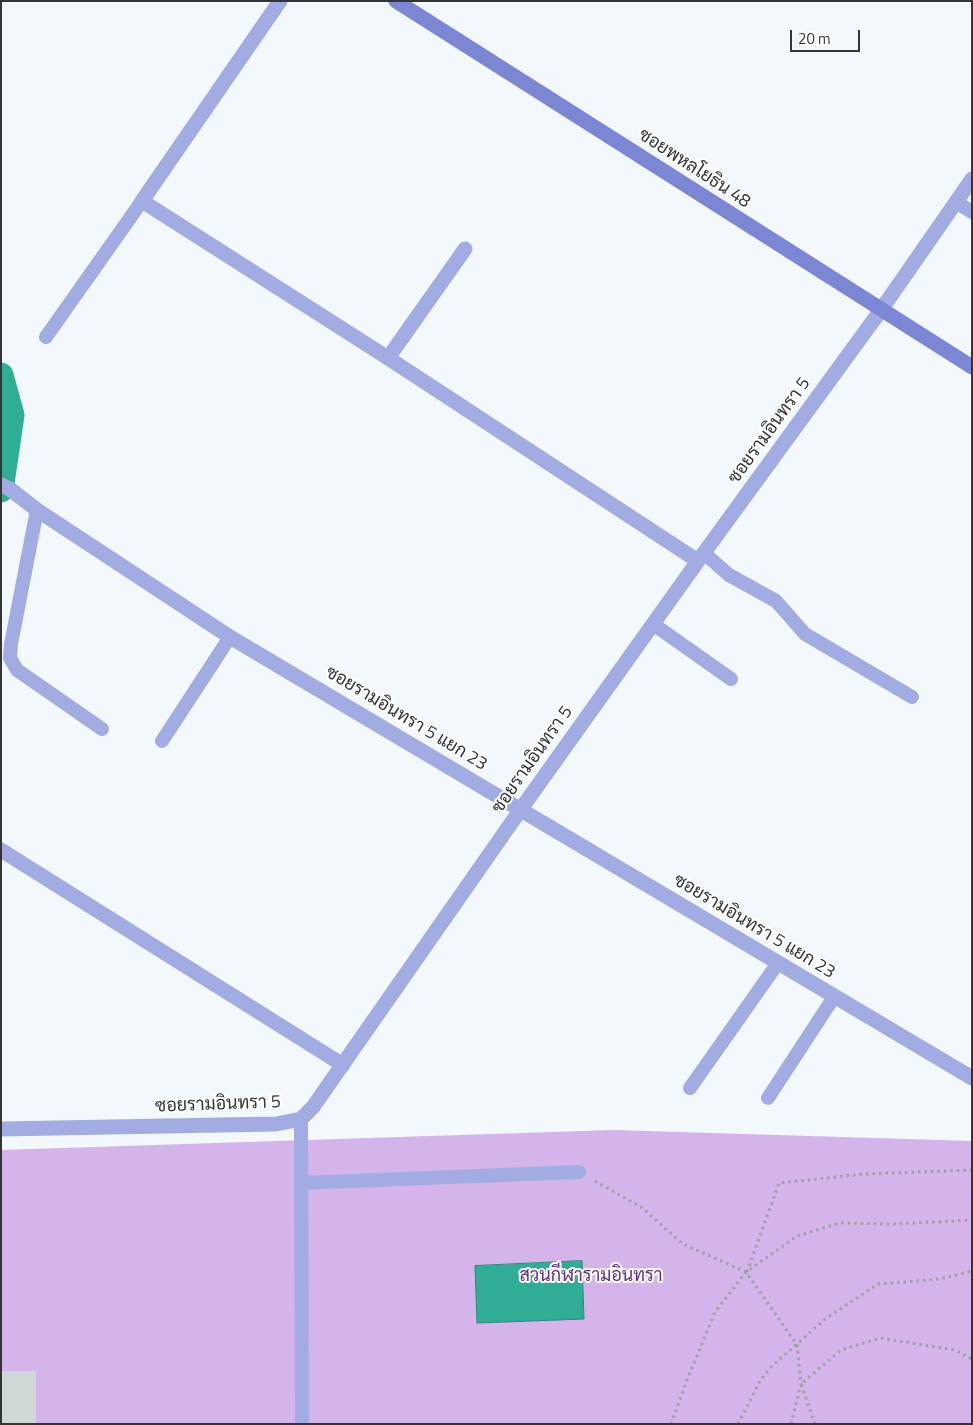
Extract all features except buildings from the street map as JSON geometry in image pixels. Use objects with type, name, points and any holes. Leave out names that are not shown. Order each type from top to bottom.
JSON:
[{"type":"street","points":[[280,1],[142,201],[701,557]]},
{"type":"street","name":"ซอยพหลโยธิน 48","points":[[396,1],[972,367]]},
{"type":"street","name":"ซอยรามอินทรา 5","points":[[1,1129],[276,1124],[301,1119],[313,1107],[343,1065],[521,809],[881,310],[972,179]]},
{"type":"street","points":[[388,358],[464,249]]},
{"type":"street","name":"ซอยรามอินทรา 5 แยก 23","points":[[6,487],[37,510],[230,637],[972,1078]]},
{"type":"street","points":[[1,850],[343,1065]]},
{"type":"lane","points":[[46,337],[142,201]]},
{"type":"lane","points":[[956,202],[972,212]]},
{"type":"lane","points":[[37,510],[11,644],[10,658],[17,670],[102,729]]},
{"type":"lane","points":[[701,557],[729,575],[776,600],[805,634],[912,697]]},
{"type":"lane","points":[[653,624],[731,678]]},
{"type":"lane","points":[[162,741],[230,637]]},
{"type":"lane","points":[[690,1088],[778,964]]},
{"type":"lane","points":[[768,1098],[834,997]]},
{"type":"lane","points":[[301,1119],[302,1424]]},
{"type":"lane","points":[[301,1184],[579,1172]]},
{"type":"path","points":[[746,1272],[779,1183],[864,1174],[972,1170]]},
{"type":"path","points":[[579,1172],[642,1207],[683,1244],[746,1272],[797,1345],[801,1384],[815,1424]]},
{"type":"path","points":[[671,1424],[686,1380],[715,1312],[746,1272],[797,1236],[840,1223],[893,1224],[972,1220]]},
{"type":"path","points":[[738,1424],[760,1381],[771,1367],[825,1319],[878,1284],[940,1279],[972,1271]]},
{"type":"path","points":[[791,1424],[801,1384],[841,1350],[880,1338],[955,1350],[972,1359]]},
{"type":"green space","name":"สวนกีฬารามอินทรา","points":[[614,1130],[972,1141],[972,1424],[1,1424],[1,1150]]},
{"type":"shaded area","points":[[582,1261],[584,1319],[477,1323],[475,1266]]},
{"type":"waterway","points":[[1,375],[12,415],[1,490]]}]
